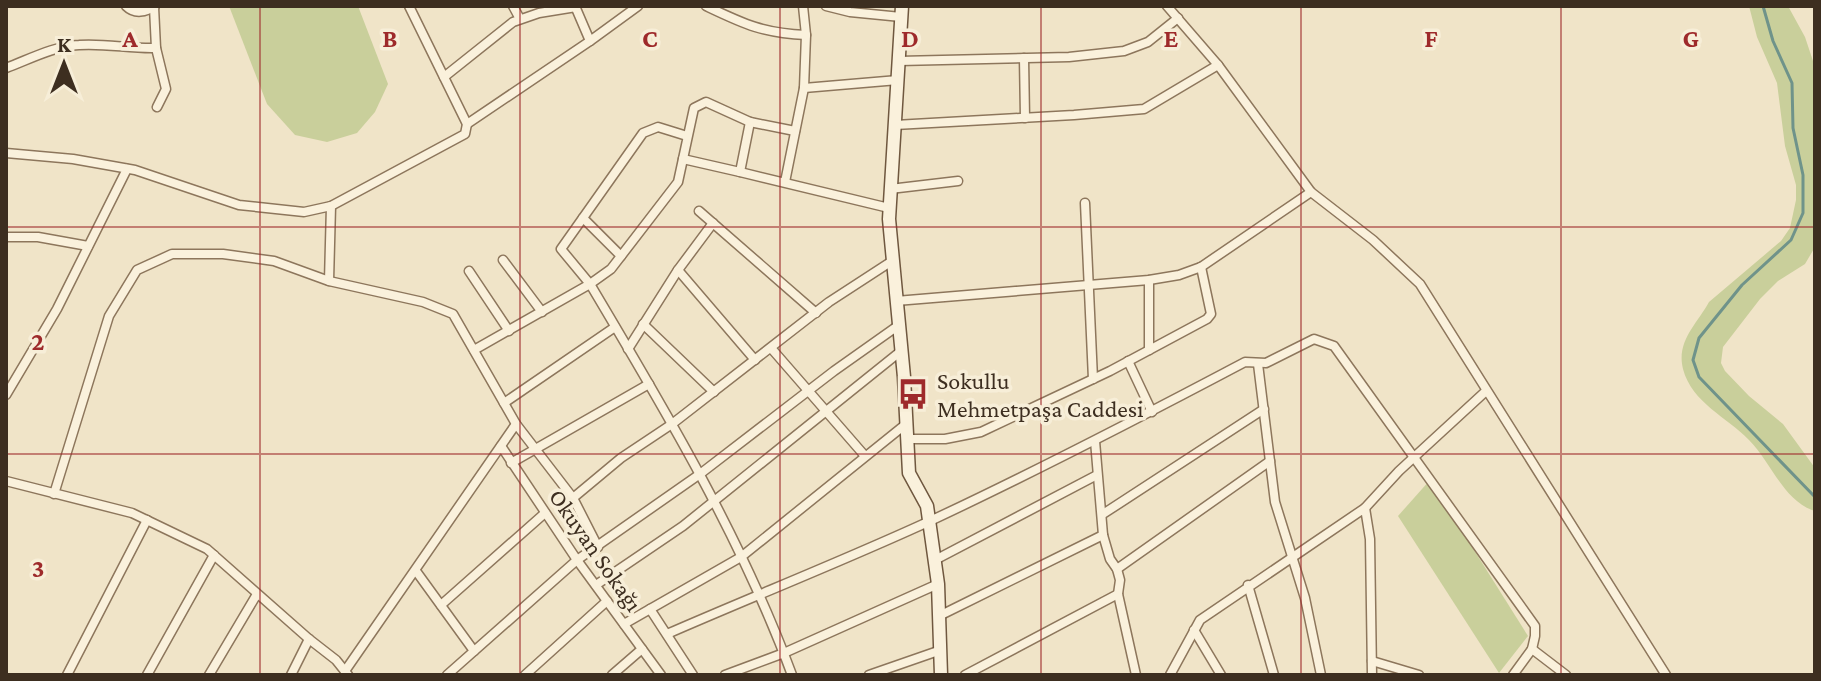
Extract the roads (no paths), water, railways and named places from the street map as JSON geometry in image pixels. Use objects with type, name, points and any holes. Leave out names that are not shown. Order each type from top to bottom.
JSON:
[{"type":"street","points":[[126,6],[139,12],[154,7],[156,48],[166,89],[157,107]]},
{"type":"street","points":[[6,153],[73,159],[127,169],[239,205],[304,212],[331,206],[465,134],[467,124],[409,6]]},
{"type":"street","points":[[513,6],[520,19]]},
{"type":"street","points":[[467,124],[638,6]]},
{"type":"street","points":[[706,6],[745,26],[777,34],[806,35]]},
{"type":"street","points":[[785,182],[804,88],[806,35],[803,6]]},
{"type":"street","points":[[826,6],[850,12],[902,11],[889,208],[892,261],[909,473],[927,506],[938,584],[941,675]]},
{"type":"street","points":[[1167,6],[1218,65],[1311,192],[1373,240],[1420,284],[1666,675]]},
{"type":"street","points":[[444,77],[520,19],[575,7],[590,41]]},
{"type":"street","points":[[899,61],[1024,58],[1124,51],[1148,42],[1178,18]]},
{"type":"street","points":[[6,68],[54,49],[78,45],[156,48]]},
{"type":"street","points":[[1024,58],[1025,118]]},
{"type":"street","points":[[895,125],[1144,109],[1218,65]]},
{"type":"street","points":[[804,88],[898,80]]},
{"type":"street","points":[[474,350],[611,269],[678,182],[694,108],[706,102],[750,122],[795,131]]},
{"type":"street","points":[[740,172],[750,122]]},
{"type":"street","points":[[687,136],[658,127],[643,133],[561,249],[590,284],[700,474],[760,596],[792,675]]},
{"type":"street","points":[[683,159],[889,208]]},
{"type":"street","points":[[6,395],[57,309],[127,169]]},
{"type":"street","points":[[890,189],[958,181]]},
{"type":"street","points":[[896,301],[1179,275],[1201,267],[1311,192]]},
{"type":"street","points":[[1085,203],[1093,379]]},
{"type":"street","points":[[329,281],[331,206]]},
{"type":"street","points":[[699,211],[816,313]]},
{"type":"street","points":[[583,218],[621,256]]},
{"type":"street","points":[[628,349],[678,270],[713,223]]},
{"type":"street","points":[[6,237],[38,237],[88,246]]},
{"type":"street","points":[[54,494],[109,316],[137,270],[172,254],[223,254],[274,261],[329,281],[423,302],[453,314],[516,424],[573,498],[598,547]]},
{"type":"street","points":[[503,260],[542,312]]},
{"type":"street","points":[[573,498],[621,458],[672,424],[816,313],[892,261]]},
{"type":"street","points":[[907,439],[945,439],[981,432],[1093,379],[1207,319],[1211,314],[1209,296],[1201,267]]},
{"type":"street","points":[[678,270],[755,360]]},
{"type":"street","points":[[469,271],[509,331]]},
{"type":"street","points":[[1149,280],[1149,350]]},
{"type":"street","points":[[643,324],[714,392]]},
{"type":"street","points":[[447,675],[577,560],[700,474],[899,325]]},
{"type":"street","points":[[504,403],[615,327]]},
{"type":"street","points":[[667,634],[929,521],[1095,441],[1245,362],[1266,363],[1314,339],[1329,343],[1415,456],[1535,626],[1532,649],[1513,675]]},
{"type":"street","points":[[771,348],[865,456]]},
{"type":"street","points":[[596,585],[683,526],[901,351]]},
{"type":"street","points":[[1128,361],[1152,412]]},
{"type":"street","points":[[1258,364],[1275,502],[1305,598],[1321,675]]},
{"type":"street","points":[[511,463],[649,384]]},
{"type":"street","points":[[1170,675],[1200,620],[1365,508],[1415,456],[1486,391]]},
{"type":"street","points":[[1103,514],[1264,409]]},
{"type":"street","points":[[6,481],[132,513],[207,549],[336,660],[346,673],[516,424]]},
{"type":"street","points":[[624,624],[741,557],[906,424]]},
{"type":"street","points":[[1095,441],[1103,535],[1120,580],[1118,594],[1136,675]]},
{"type":"street","name":"Okuyan Sokağı","points":[[501,446],[577,560],[661,675]]},
{"type":"street","points":[[1117,569],[1270,461]]},
{"type":"street","points":[[935,560],[1097,475]]},
{"type":"street","points":[[1365,508],[1370,539],[1372,675]]},
{"type":"street","points":[[441,605],[545,513]]},
{"type":"street","points":[[67,675],[147,520]]},
{"type":"street","points":[[939,616],[1103,535]]},
{"type":"street","points":[[147,675],[214,555]]},
{"type":"street","points":[[416,571],[474,651]]},
{"type":"street","points":[[725,675],[784,653],[938,584]]},
{"type":"street","points":[[1248,585],[1274,675]]},
{"type":"street","points":[[209,675],[257,594]]},
{"type":"street","points":[[965,675],[1118,594]]},
{"type":"street","points":[[525,675],[607,601]]},
{"type":"street","points":[[650,609],[693,675]]},
{"type":"street","points":[[1194,630],[1221,675]]},
{"type":"street","points":[[291,675],[309,639]]},
{"type":"street","points":[[612,675],[642,649]]},
{"type":"street","points":[[1532,649],[1566,675]]},
{"type":"street","points":[[869,675],[941,650]]},
{"type":"street","points":[[1372,661],[1419,675]]},
{"type":"waterway","points":[[1763,6],[1773,41],[1792,83],[1793,128],[1803,175],[1803,213],[1791,240],[1742,285],[1699,338],[1693,360],[1699,377],[1815,497]]},
{"type":"place","name":"Sokullu Mehmetpaşa Caddesi","points":[[913,394]]}]
